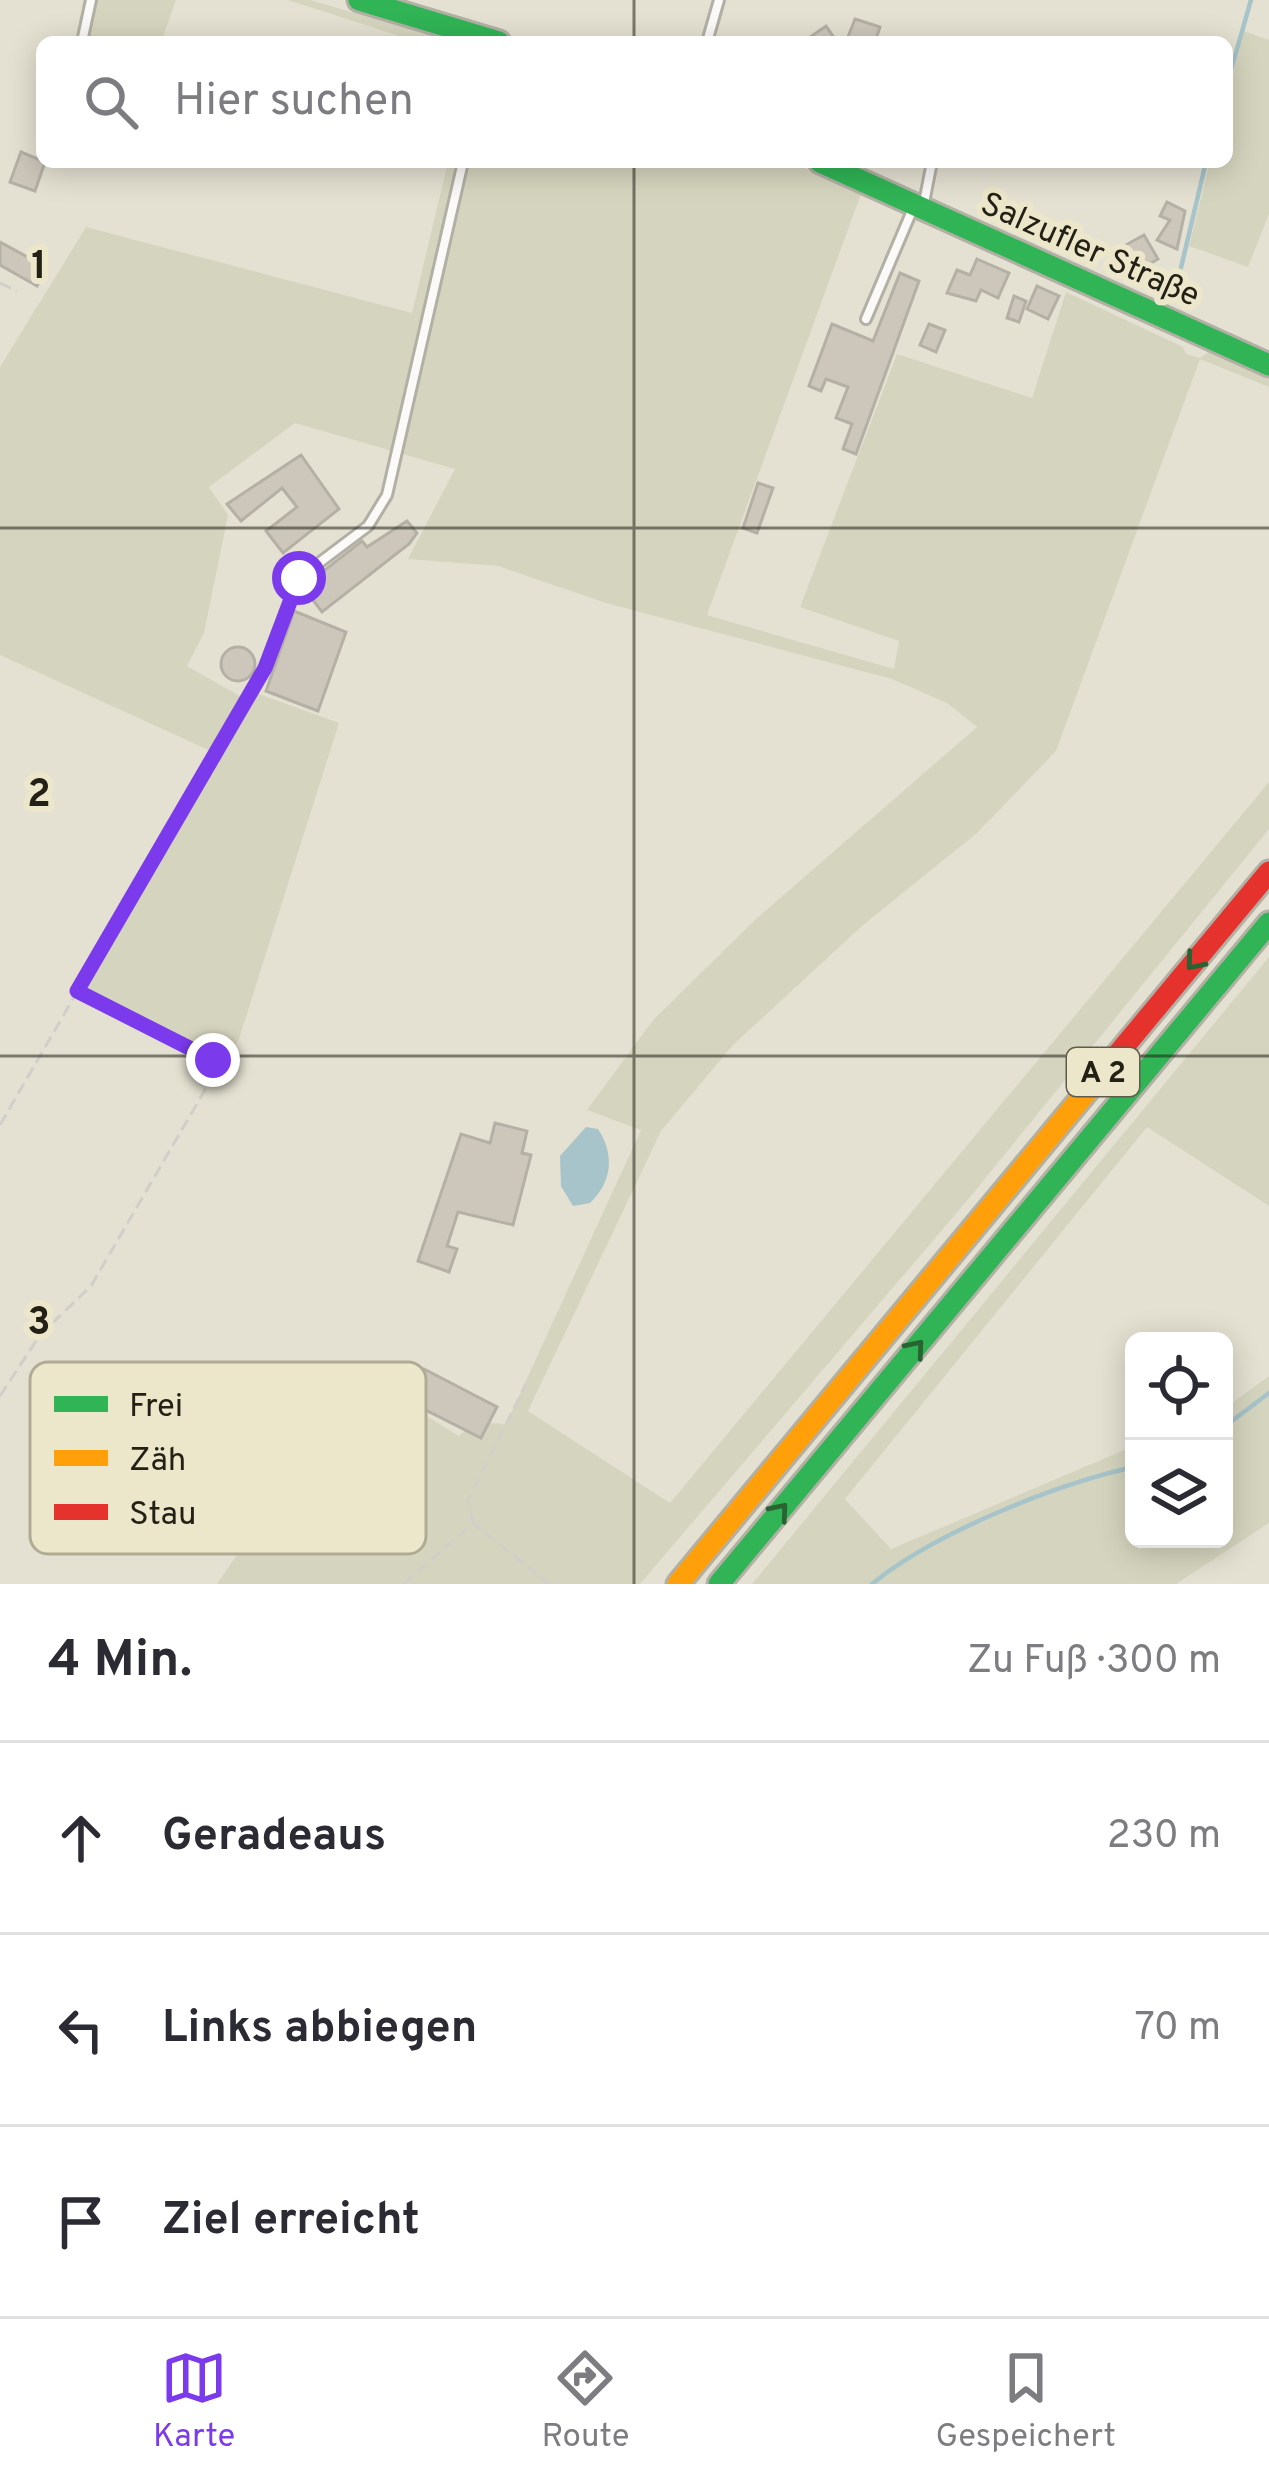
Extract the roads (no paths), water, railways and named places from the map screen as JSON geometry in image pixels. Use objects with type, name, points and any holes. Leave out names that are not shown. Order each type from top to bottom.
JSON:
[{"type":"main road","points":[[359,0],[478,36]]},
{"type":"main road","name":"Salzufler Straße","points":[[833,168],[1269,365]]},
{"type":"main road","name":"A 2","points":[[678,1584],[1269,872]]},
{"type":"main road","name":"A 2","points":[[719,1584],[1269,923]]},
{"type":"lane","points":[[83,36],[92,0]]},
{"type":"lane","points":[[709,36],[719,0]]},
{"type":"lane","points":[[299,578],[368,526],[387,496],[463,168]]},
{"type":"lane","points":[[866,319],[918,206],[930,168]]},
{"type":"water","points":[[586,1127],[598,1129],[609,1168],[590,1203],[573,1206],[561,1186],[560,1156]]},
{"type":"waterway","points":[[1233,63],[1251,0]]},
{"type":"waterway","points":[[1175,293],[1205,168]]},
{"type":"waterway","points":[[1233,1420],[1269,1393]]},
{"type":"waterway","points":[[872,1584],[928,1547],[997,1513],[1125,1469]]}]
